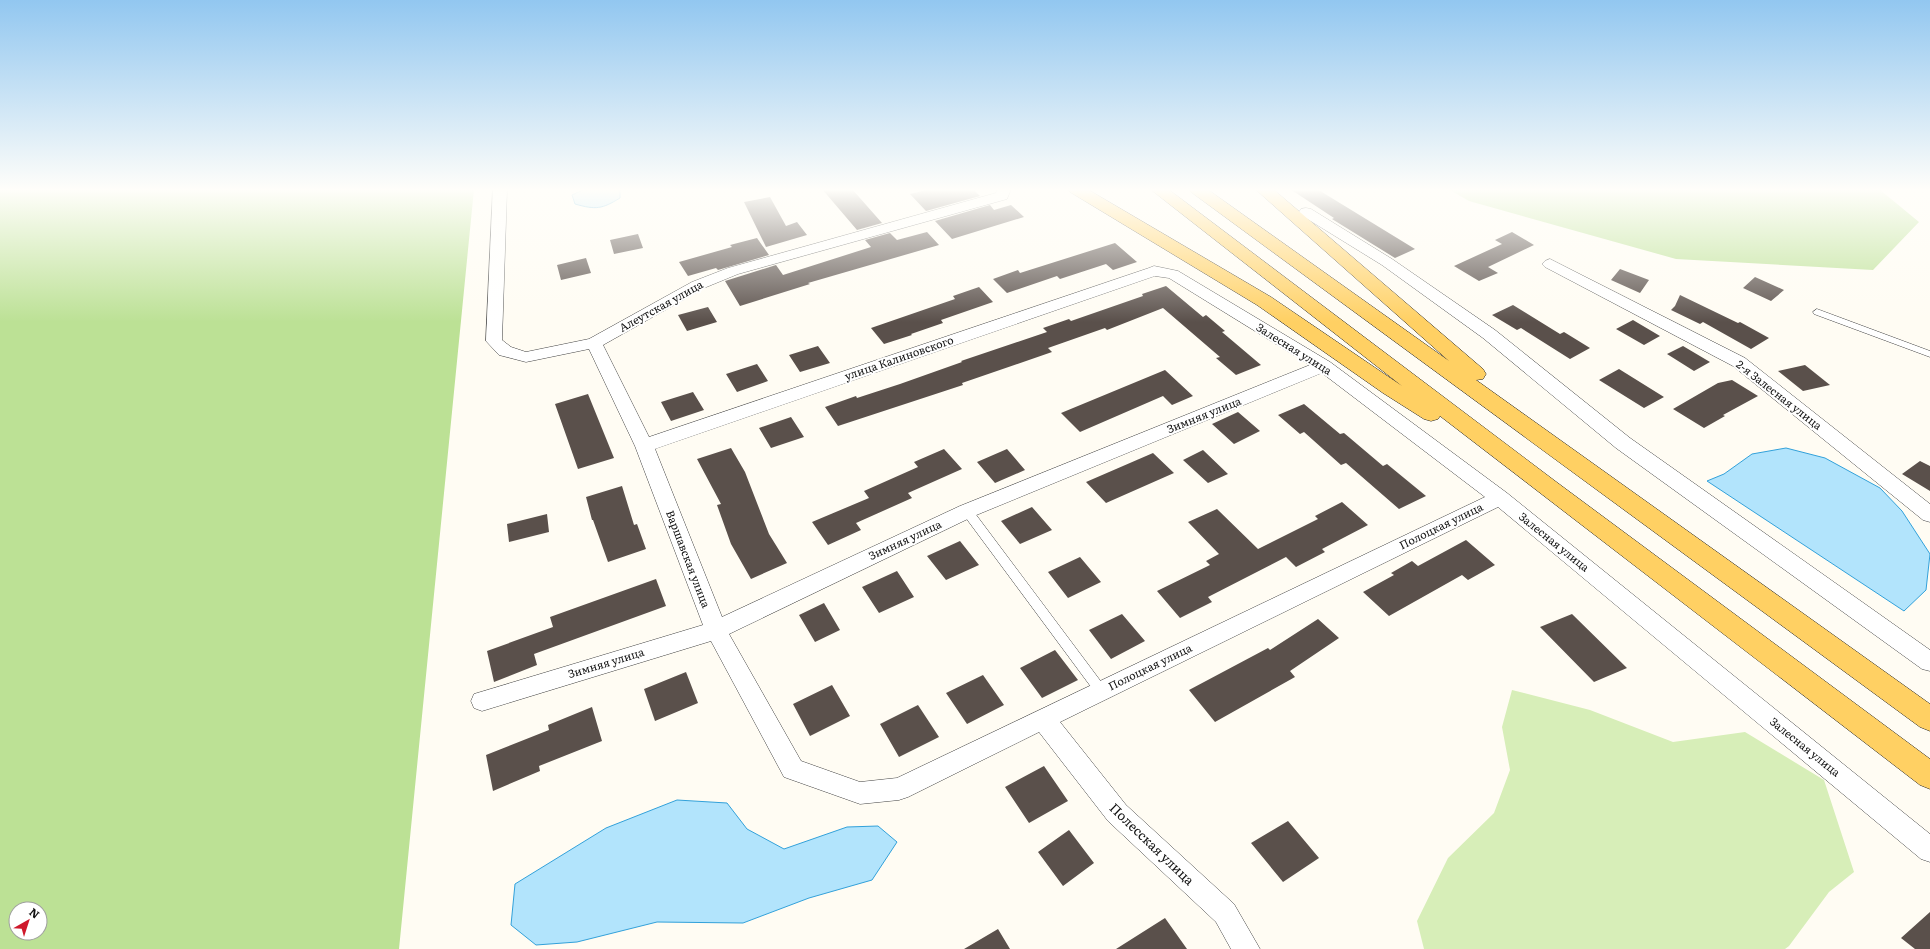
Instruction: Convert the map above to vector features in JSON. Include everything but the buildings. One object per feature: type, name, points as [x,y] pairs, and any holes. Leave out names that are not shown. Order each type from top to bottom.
[{"type":"main road","points":[[1150,233],[1264,301],[1390,388],[1547,487]]},
{"type":"main road","points":[[1216,233],[1547,487],[1930,776]]},
{"type":"main road","points":[[1258,233],[1930,719]]},
{"type":"main road","points":[[1314,233],[1579,465]]},
{"type":"street","name":"Алеутская улица","points":[[498,233],[494,341],[505,351],[526,357],[594,343],[698,284],[733,271],[862,233]]},
{"type":"street","points":[[1340,233],[1387,262],[1489,334],[1623,443],[1930,662]]},
{"type":"street","name":"2-я Залесная улица","points":[[1550,264],[1739,362],[1930,515]]},
{"type":"street","name":"Залесная улица","points":[[1154,271],[1173,274],[1324,366],[1500,498],[1930,850]]},
{"type":"street","name":"улица Калиновского","points":[[644,446],[1154,271]]},
{"type":"street","name":"Варшавская улица","points":[[594,343],[644,446],[716,630],[794,769]]},
{"type":"street","name":"Зимняя улица","points":[[482,701],[716,630],[967,512],[1324,366]]},
{"type":"street","name":"Полоцкая улица","points":[[794,769],[860,793],[899,789],[1500,498]]},
{"type":"street","name":"Полесская улица","points":[[1043,719],[1117,814],[1225,913],[1246,949]]},
{"type":"lane","points":[[1817,312],[1930,354]]},
{"type":"lane","points":[[967,512],[1101,691]]},
{"type":"green space","points":[[0,233],[470,233],[399,949],[0,949]]},
{"type":"green space","points":[[1584,233],[1908,233],[1873,270],[1676,259]]},
{"type":"green space","points":[[1512,690],[1590,710],[1673,742],[1745,732],[1824,780],[1854,872],[1829,892],[1789,946],[1785,949],[1424,949],[1417,921],[1448,858],[1494,813],[1510,770],[1502,727]]},
{"type":"water","points":[[1786,448],[1825,458],[1880,488],[1902,511],[1930,554],[1926,590],[1904,611],[1707,481],[1724,474],[1752,454]]},
{"type":"water","points":[[677,800],[727,803],[747,829],[784,849],[847,827],[878,826],[897,842],[872,880],[809,898],[743,923],[657,922],[577,942],[536,945],[511,925],[515,884],[606,828]]}]
